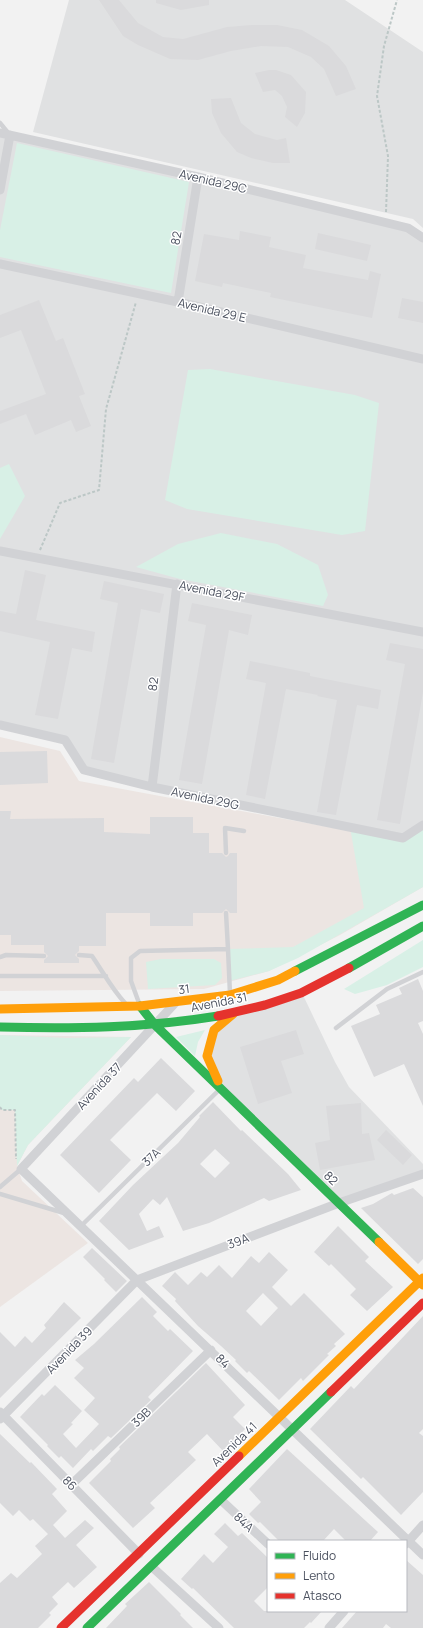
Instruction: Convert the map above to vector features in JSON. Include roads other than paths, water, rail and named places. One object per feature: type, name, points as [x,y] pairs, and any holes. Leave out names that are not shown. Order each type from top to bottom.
[{"type":"main road","name":"Avenida 31","points":[[230,995],[278,980],[423,905]]},
{"type":"main road","name":"Avenida 31","points":[[0,1027],[42,1028],[155,1025],[233,1014],[302,993],[379,953],[423,926]]},
{"type":"main road","name":"31","points":[[140,1006],[230,995]]},
{"type":"main road","name":"82","points":[[140,1006],[155,1025],[422,1281]]},
{"type":"main road","points":[[0,1009],[140,1006]]},
{"type":"main road","name":"82","points":[[221,1088],[207,1056],[214,1030],[233,1014]]},
{"type":"main road","name":"Avenida 41","points":[[61,1628],[422,1281]]},
{"type":"main road","points":[[87,1628],[423,1303]]},
{"type":"street","name":"Avenida 29C","points":[[0,133],[408,228],[423,238]]},
{"type":"street","points":[[0,190],[10,135]]},
{"type":"street","name":"82","points":[[178,302],[198,178]]},
{"type":"street","name":"Avenida 29 E","points":[[0,264],[139,293],[423,359]]},
{"type":"street","name":"Avenida 29F","points":[[0,551],[423,632]]},
{"type":"street","name":"82","points":[[152,787],[177,584]]},
{"type":"street","name":"Avenida 29G","points":[[0,725],[65,740],[84,770],[152,787],[403,838],[423,825]]},
{"type":"street","name":"Avenida 37","points":[[21,1169],[176,1002]]},
{"type":"street","name":"84","points":[[21,1169],[294,1429],[405,1540]]},
{"type":"street","name":"39A","points":[[137,1280],[339,1203],[423,1174]]},
{"type":"street","name":"Avenida 39","points":[[1,1416],[137,1280]]},
{"type":"street","name":"39B","points":[[72,1484],[211,1350]]},
{"type":"street","name":"86","points":[[1,1416],[72,1484],[139,1554]]},
{"type":"street","name":"84A","points":[[221,1500],[267,1543]]},
{"type":"street","points":[[407,1542],[423,1526]]},
{"type":"street","name":"84","points":[[407,1542],[423,1555]]},
{"type":"street","points":[[151,1566],[219,1628]]},
{"type":"street","points":[[329,1628],[341,1612]]},
{"type":"lane","points":[[0,123],[10,135]]},
{"type":"lane","points":[[226,853],[225,828],[244,831]]},
{"type":"lane","points":[[226,913],[230,995]]},
{"type":"lane","points":[[140,1006],[130,981],[131,958],[140,951],[228,949]]},
{"type":"lane","points":[[0,957],[6,955],[44,956]]},
{"type":"lane","points":[[79,955],[92,956],[106,976],[115,993],[130,1007]]},
{"type":"lane","points":[[336,1028],[387,989],[423,972]]},
{"type":"lane","points":[[0,976],[106,976]]},
{"type":"lane","name":"37A","points":[[81,1226],[221,1088]]},
{"type":"lane","points":[[0,1187],[21,1169]]},
{"type":"lane","points":[[0,1194],[69,1215]]}]
